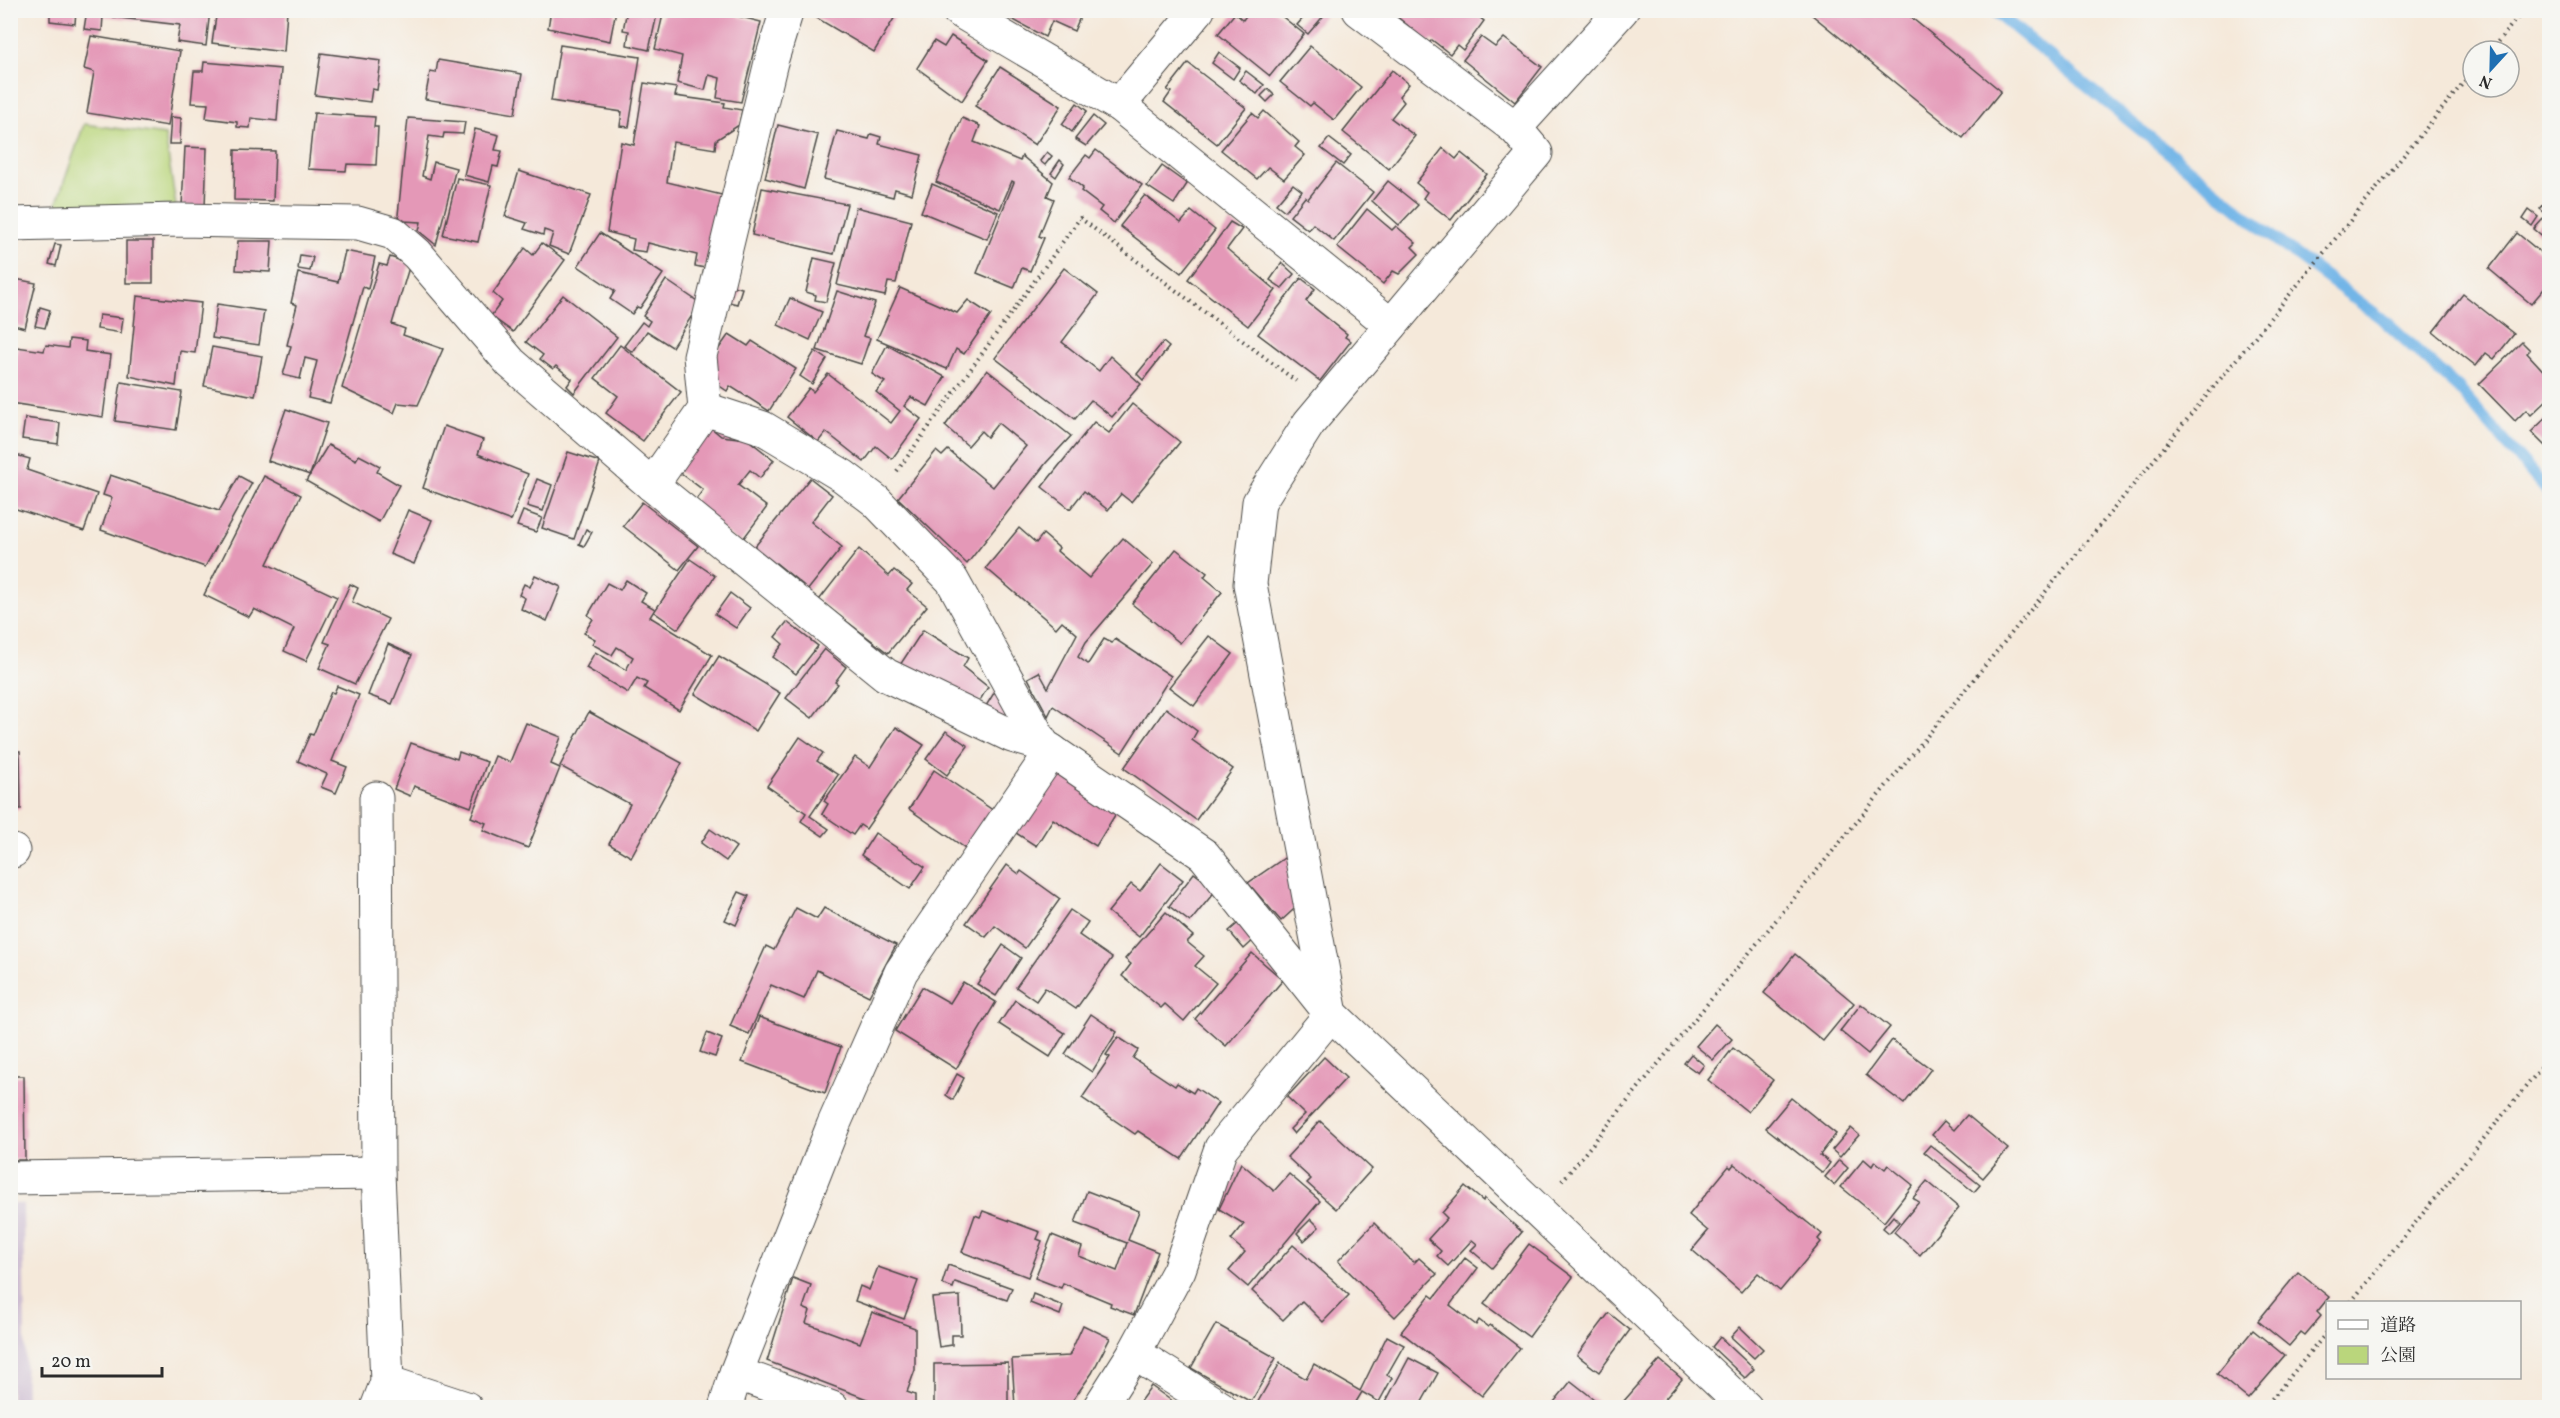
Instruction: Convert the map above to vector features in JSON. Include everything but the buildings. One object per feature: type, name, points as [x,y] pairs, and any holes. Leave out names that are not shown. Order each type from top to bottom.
[{"type":"street","points":[[652,485],[705,409],[700,356],[771,62],[788,10]]},
{"type":"street","points":[[958,10],[1119,105],[1391,325]]},
{"type":"street","points":[[1119,105],[1198,10]]},
{"type":"street","points":[[1331,1014],[1250,584],[1259,502],[1309,423],[1536,153],[1515,128],[1359,10]]},
{"type":"street","points":[[1515,128],[1622,10]]},
{"type":"street","points":[[10,224],[179,220],[358,224],[393,233],[417,254],[511,363],[652,485],[886,675],[1011,736],[1048,748],[1204,855],[1331,1014],[1746,1407]]},
{"type":"street","points":[[705,409],[763,428],[843,476],[876,501],[952,580],[1048,748]]},
{"type":"street","points":[[725,1407],[736,1373],[833,1126],[901,972],[1048,748]]},
{"type":"street","points":[[376,798],[382,1395],[466,1407]]},
{"type":"street","points":[[1099,1407],[1134,1353],[1179,1270],[1221,1148],[1331,1014]]},
{"type":"street","points":[[10,1178],[378,1173]]},
{"type":"street","points":[[1134,1353],[1221,1407]]},
{"type":"street","points":[[736,1373],[832,1407]]},
{"type":"path","points":[[2500,39],[2524,10]]},
{"type":"path","points":[[1538,1210],[2320,254],[2461,85]]},
{"type":"path","points":[[876,501],[1080,218],[1326,404]]},
{"type":"path","points":[[2352,1301],[2550,1057]]},
{"type":"path","points":[[2264,1407],[2326,1333]]},
{"type":"shaded area","points":[[11,1204],[23,1204],[26,1407],[11,1407]]},
{"type":"green space","points":[[84,124],[165,135],[176,206],[55,208]]},
{"type":"waterway","points":[[1993,10],[2280,243],[2381,318],[2459,389],[2550,494]]}]
